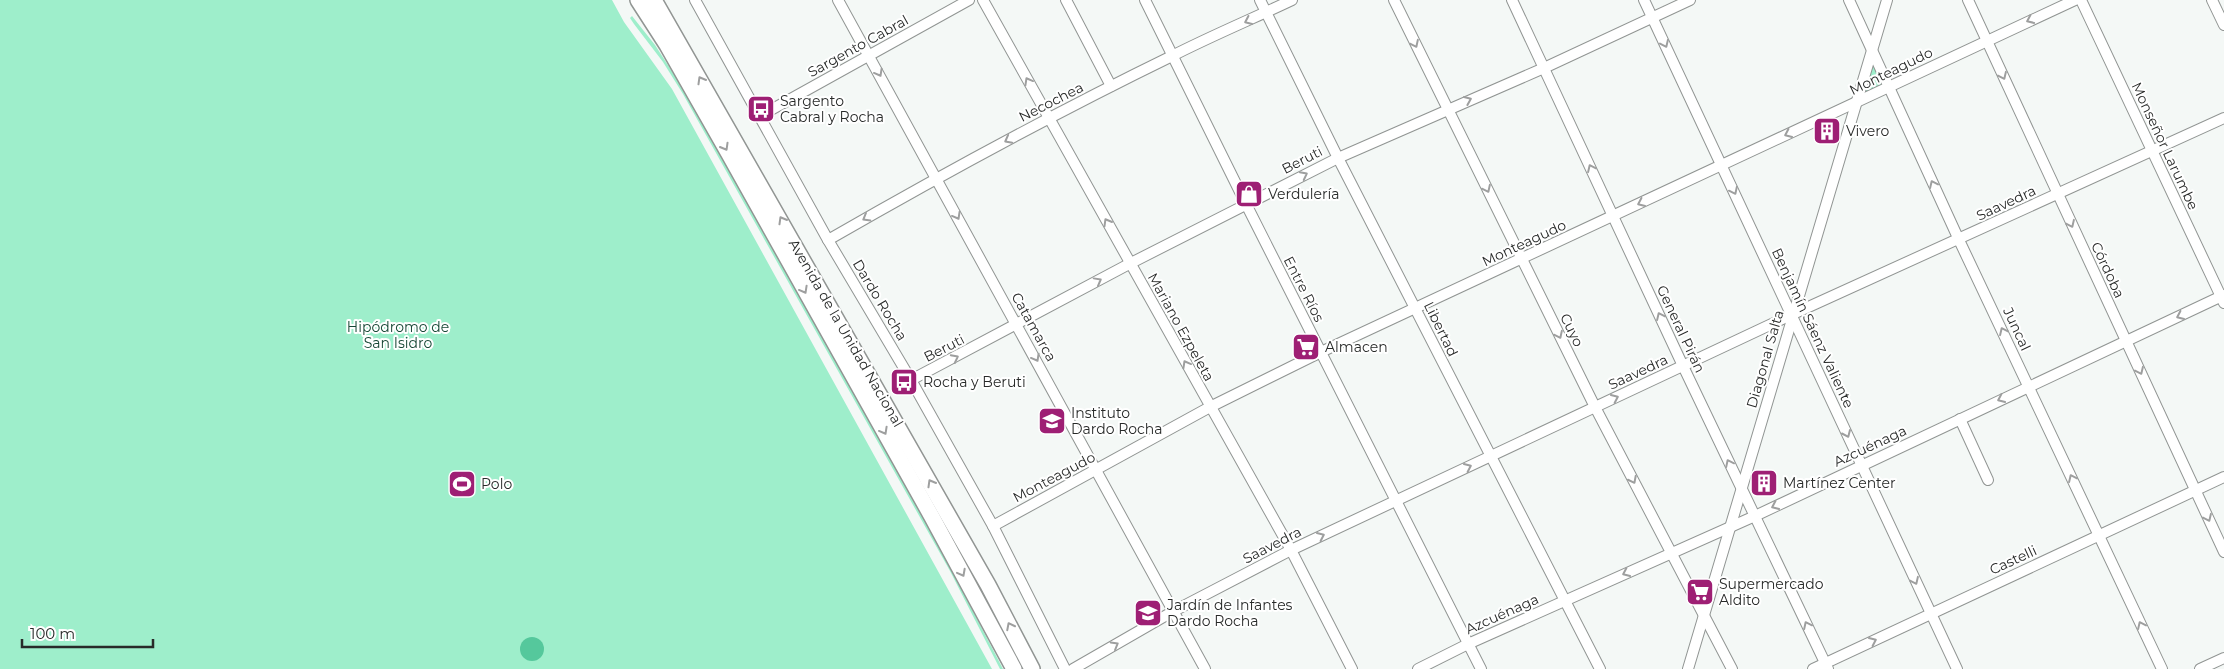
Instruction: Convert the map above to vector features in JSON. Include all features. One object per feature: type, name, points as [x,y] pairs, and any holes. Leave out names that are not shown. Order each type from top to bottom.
[{"type":"main road","name":"Avenida de la Unidad Nacional","points":[[647,1],[729,154],[932,517],[1014,669]]},
{"type":"main road","name":"Avenida de la Unidad Nacional","points":[[647,1],[969,550],[1032,669]]},
{"type":"street","name":"Dardo Rocha","points":[[695,0],[828,240],[911,380],[993,526],[1065,669]]},
{"type":"street","name":"Catamarca","points":[[838,0],[1097,470],[1172,612],[1205,669]]},
{"type":"street","name":"Sargento Cabral","points":[[760,116],[968,0]]},
{"type":"street","name":"Mariano Ezpeleta","points":[[983,0],[1291,550],[1352,669]]},
{"type":"street","points":[[1066,0],[1111,86]]},
{"type":"street","name":"Entre Ríos","points":[[1145,0],[1481,669]]},
{"type":"street","name":"Libertad","points":[[1260,0],[1489,457],[1600,669]]},
{"type":"street","name":"Necochea","points":[[828,240],[936,178],[1048,118],[1173,55],[1292,0]]},
{"type":"street","name":"Cuyo","points":[[1394,0],[1595,407],[1732,669]]},
{"type":"street","name":"General Pirán","points":[[1512,0],[1826,666]]},
{"type":"street","name":"Benjamín Sáenz Valiente","points":[[1644,0],[1957,669]]},
{"type":"street","name":"Beruti","points":[[911,380],[1018,326],[1131,263],[1338,158],[1544,68],[1690,0]]},
{"type":"street","name":"Juncal","points":[[1849,0],[1959,240],[2162,669]]},
{"type":"street","name":"Diagonal Salta","points":[[1688,669],[1792,314],[1887,0]]},
{"type":"street","name":"Córdoba","points":[[1968,0],[2224,552]]},
{"type":"street","name":"Monteagudo","points":[[993,526],[1210,407],[1321,352],[2075,0]]},
{"type":"street","name":"Monseñor Larumbe","points":[[2082,0],[2223,298]]},
{"type":"street","points":[[2212,0],[2224,25]]},
{"type":"street","name":"Saavedra","points":[[1073,669],[1172,612],[1291,550],[1792,314],[1959,240],[2224,118]]},
{"type":"street","name":"Azcuénaga","points":[[1418,669],[1468,644],[1754,516],[2126,340],[2223,298]]},
{"type":"street","points":[[1960,419],[1988,480]]},
{"type":"street","name":"Castelli","points":[[1813,669],[1826,666],[1931,614],[2224,477]]},
{"type":"street","points":[[2200,669],[2224,658]]},
{"type":"green space","name":"Hipódromo de San Isidro","points":[[0,0],[612,0],[624,22],[672,89],[992,669],[0,669]]},
{"type":"green space","points":[[632,16],[655,45],[686,93],[924,517],[1003,669],[1000,669],[950,571],[683,94],[663,62],[630,18]]},
{"type":"green space","points":[[1872,53],[1889,88],[1857,103]]},
{"type":"shaded area","points":[[532,637],[541,640],[544,649],[541,658],[532,661],[523,658],[520,649],[523,640]]},
{"type":"place","name":"Sargento Cabral y Rocha","points":[[761,109]]},
{"type":"place","name":"Vivero","points":[[1827,131]]},
{"type":"place","name":"Verdulería","points":[[1249,194]]},
{"type":"place","name":"Almacen","points":[[1306,347]]},
{"type":"place","name":"Rocha y Beruti","points":[[904,382]]},
{"type":"place","name":"Instituto Dardo Rocha","points":[[1052,421]]},
{"type":"place","name":"Martínez Center","points":[[1764,483]]},
{"type":"place","name":"Polo","points":[[462,484]]},
{"type":"place","name":"Supermercado Aldito","points":[[1700,592]]},
{"type":"place","name":"Jardín de Infantes Dardo Rocha","points":[[1148,613]]}]
